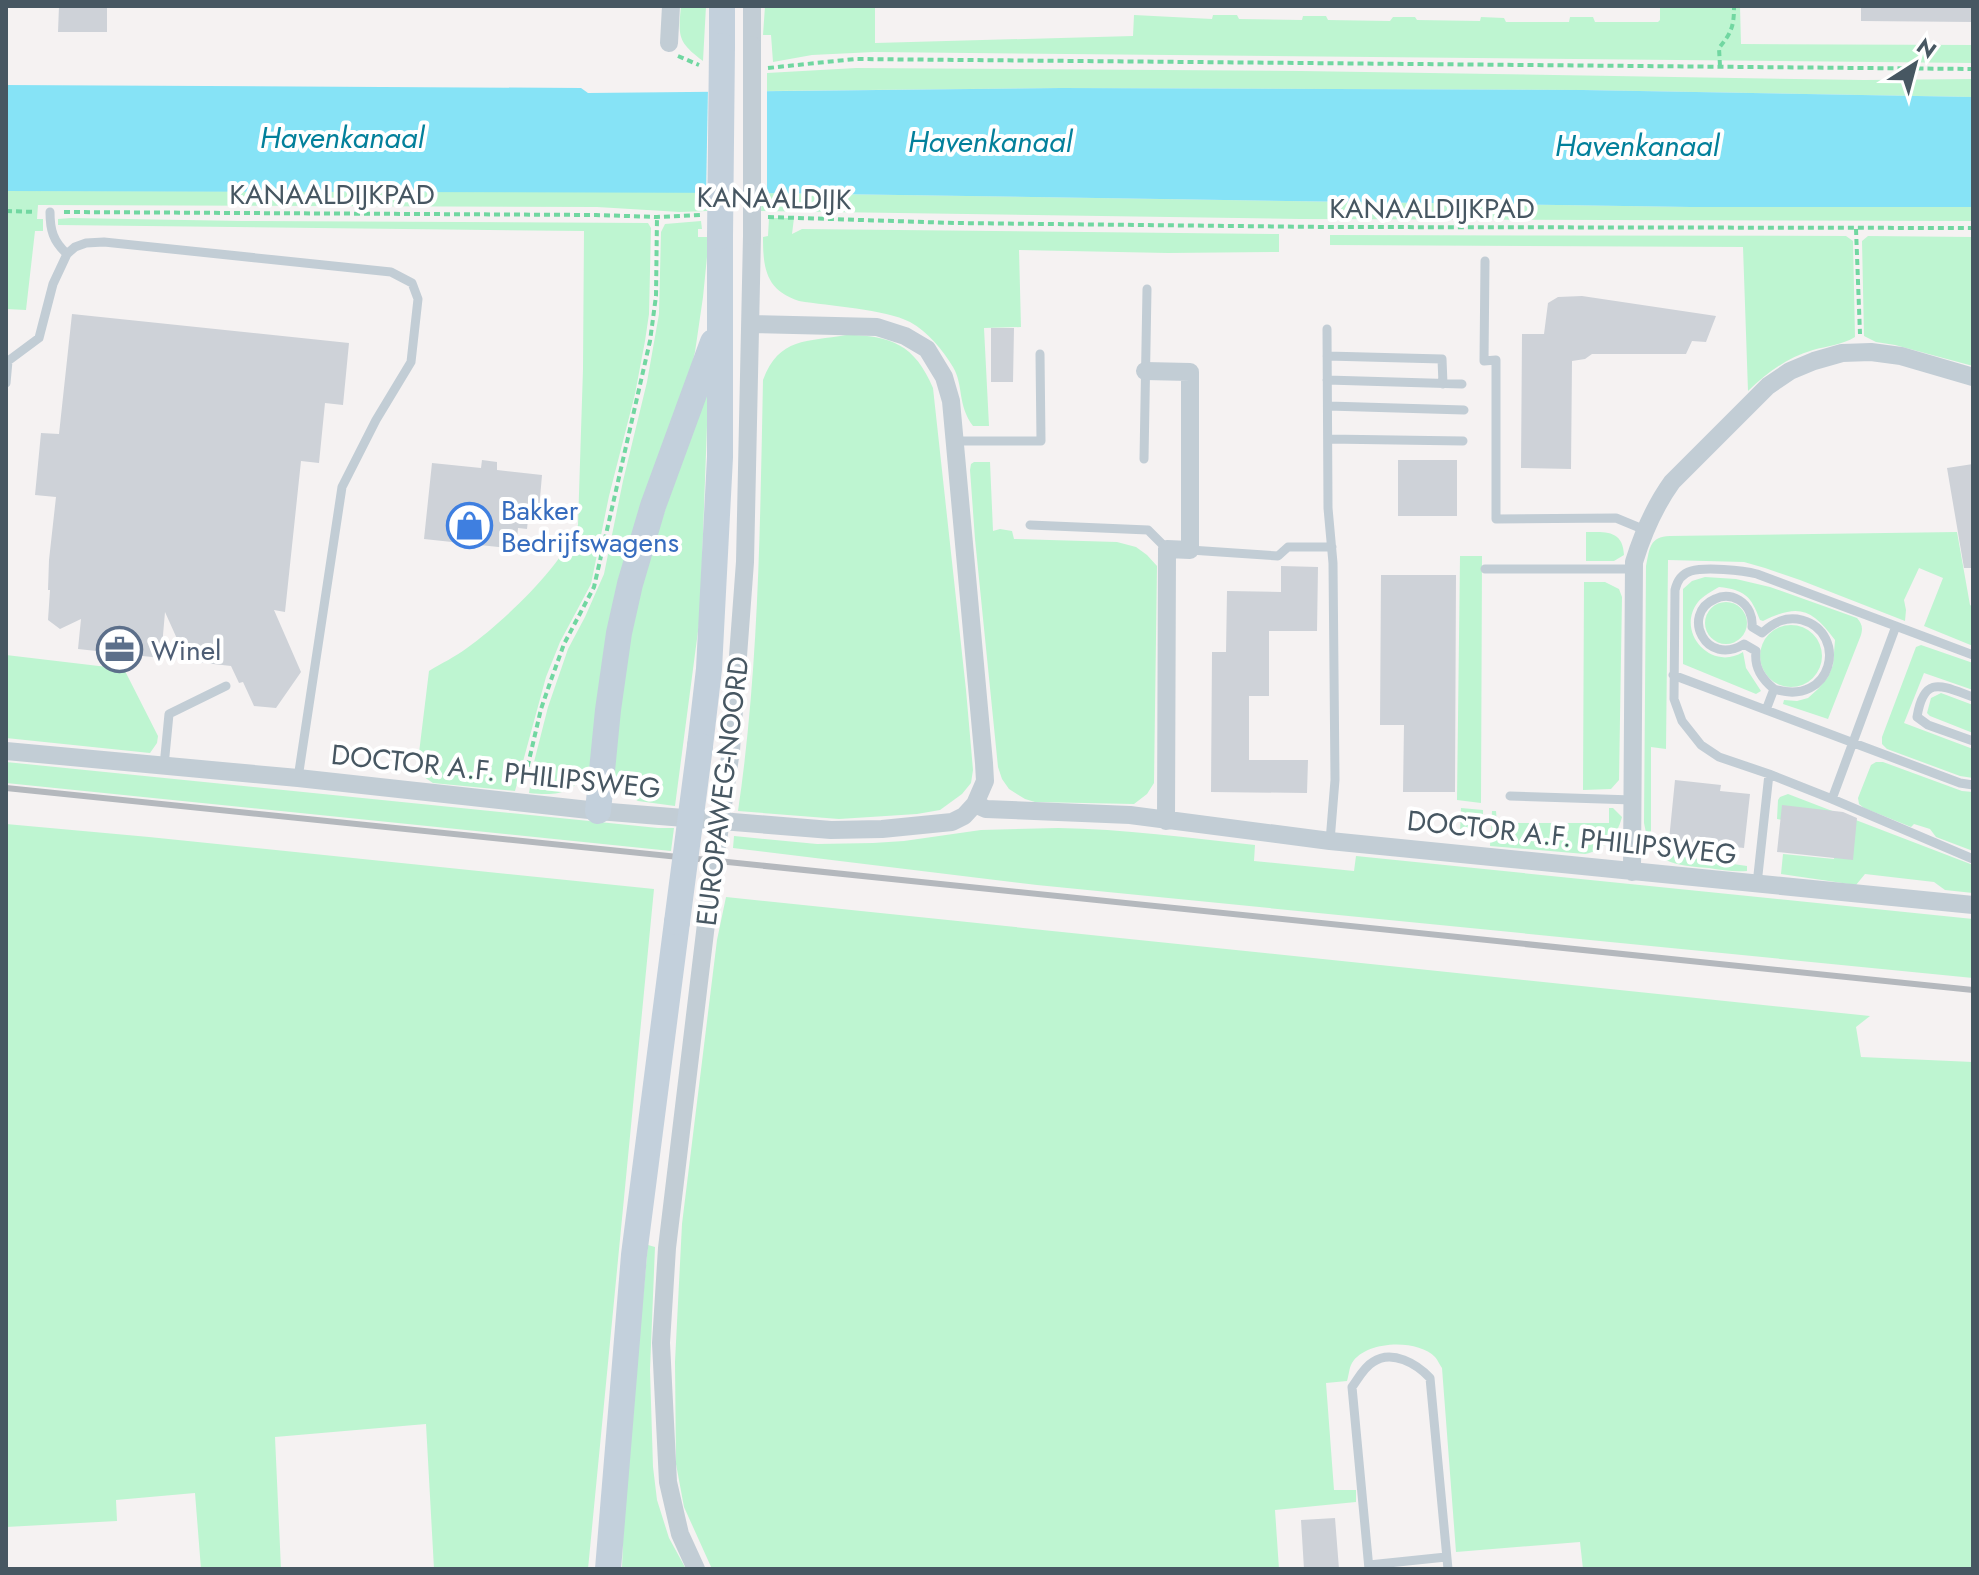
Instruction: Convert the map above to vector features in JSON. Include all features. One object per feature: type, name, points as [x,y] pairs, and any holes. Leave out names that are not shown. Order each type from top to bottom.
[{"type":"main road","name":"EUROPAWEG-NOORD","points":[[608,1569],[634,1255],[709,669],[720,457],[722,6]]},
{"type":"main road","points":[[598,811],[608,710],[619,633],[630,584],[653,506],[720,324]]},
{"type":"street","points":[[669,43],[671,6]]},
{"type":"street","name":"EUROPAWEG-NOORD","points":[[696,1569],[680,1534],[668,1482],[661,1343],[667,1248],[706,924],[731,750],[745,562],[751,324],[752,6]]},
{"type":"street","points":[[751,324],[877,327],[905,336],[927,349],[944,377],[951,401],[984,763],[985,781],[975,804]]},
{"type":"street","points":[[1632,872],[1634,562],[1659,500],[1672,482],[1768,386],[1790,371],[1814,361],[1842,353],[1901,356],[1973,377]]},
{"type":"street","points":[[1145,371],[1190,372],[1190,550],[1167,549],[1166,821]]},
{"type":"street","name":"DOCTOR A.F. PHILIPSWEG","points":[[6,751],[298,778],[598,811],[831,830],[952,822],[964,816],[975,804],[986,809],[1130,815],[1330,841],[1973,905]]},
{"type":"lane","points":[[50,212],[52,235],[67,254]]},
{"type":"lane","points":[[6,383],[8,361],[39,338],[53,284],[67,254],[86,243],[104,242],[391,272],[412,283],[418,299],[411,362],[376,420],[342,487],[298,778]]},
{"type":"lane","points":[[1485,261],[1484,361],[1496,360],[1496,519],[1616,518],[1645,530]]},
{"type":"lane","points":[[1144,459],[1147,289]]},
{"type":"lane","points":[[1327,329],[1335,780],[1330,841]]},
{"type":"lane","points":[[955,441],[1041,441],[1040,354]]},
{"type":"lane","points":[[1327,356],[1442,359],[1443,384]]},
{"type":"lane","points":[[1327,380],[1462,384]]},
{"type":"lane","points":[[1328,406],[1464,410]]},
{"type":"lane","points":[[1328,439],[1463,441]]},
{"type":"lane","points":[[1030,525],[1148,530],[1167,549]]},
{"type":"lane","points":[[1190,550],[1278,556],[1288,547],[1332,547]]},
{"type":"lane","points":[[1485,569],[1634,569]]},
{"type":"lane","points":[[1973,655],[1757,574],[1691,571],[1678,580],[1675,590],[1674,699],[1682,721],[1694,738],[1719,757],[1832,799],[1973,859]]},
{"type":"lane","points":[[1730,597],[1745,605],[1750,612],[1752,627],[1744,644],[1728,651],[1719,650],[1703,640],[1698,622],[1705,605],[1713,599],[1730,597]]},
{"type":"lane","points":[[1784,619],[1807,621],[1817,628],[1825,637],[1830,660],[1820,681],[1800,693],[1787,693],[1774,689],[1764,681],[1757,670],[1756,651],[1762,633],[1784,619]]},
{"type":"lane","points":[[1832,799],[1896,626]]},
{"type":"lane","points":[[1752,627],[1762,633]]},
{"type":"lane","points":[[1744,644],[1756,651]]},
{"type":"lane","points":[[1673,675],[1960,783],[1973,785]]},
{"type":"lane","points":[[1973,697],[1934,685],[1924,693],[1917,717],[1928,725],[1973,741]]},
{"type":"lane","points":[[164,766],[169,714],[226,686]]},
{"type":"lane","points":[[1766,710],[1774,689]]},
{"type":"lane","points":[[1757,884],[1769,774]]},
{"type":"lane","points":[[1510,796],[1633,800]]},
{"type":"lane","points":[[1446,1557],[1369,1567],[1352,1387],[1373,1361],[1404,1359],[1419,1366],[1430,1378],[1448,1569]]},
{"type":"path","points":[[1720,66],[1719,48],[1734,25],[1734,6]]},
{"type":"path","points":[[771,68],[855,59],[1973,69]]},
{"type":"path","name":"KANAALDIJKPAD","points":[[6,211],[657,217]]},
{"type":"path","name":"KANAALDIJK","points":[[657,217],[701,215]]},
{"type":"path","points":[[519,802],[551,680],[564,644],[594,587],[654,318],[657,217]]},
{"type":"path","name":"KANAALDIJK","points":[[764,217],[890,220]]},
{"type":"path","name":"KANAALDIJKPAD","points":[[890,220],[1313,227],[1973,228]]},
{"type":"path","points":[[1856,229],[1860,352]]},
{"type":"green space","points":[[681,6],[706,6],[703,61],[682,38]]},
{"type":"green space","points":[[765,6],[875,6],[875,43],[1133,36],[1134,15],[1212,19],[1213,15],[1237,15],[1239,19],[1302,20],[1303,16],[1326,16],[1328,20],[1390,21],[1393,17],[1415,17],[1417,20],[1480,21],[1481,17],[1504,18],[1506,22],[1569,22],[1570,17],[1593,17],[1595,22],[1658,22],[1660,6],[1740,6],[1741,44],[1973,45],[1973,63],[874,52],[812,55],[773,62],[771,35],[763,35]]},
{"type":"green space","points":[[856,68],[1973,79],[1973,97],[1583,90],[1061,88],[767,91],[767,73]]},
{"type":"green space","points":[[6,191],[707,192],[707,211],[597,207],[38,205],[37,219],[43,219],[43,231],[35,231],[26,310],[6,309]]},
{"type":"green space","points":[[762,193],[1690,207],[1973,207],[1973,221],[1300,219],[761,211]]},
{"type":"green space","points":[[769,218],[794,218],[792,234],[802,229],[1279,234],[1279,252],[1019,250],[1021,327],[984,328],[989,426],[973,426],[965,410],[953,367],[917,326],[886,314],[799,301],[779,291],[769,277],[764,259],[763,237],[768,236]]},
{"type":"green space","points":[[58,219],[648,223],[651,228],[649,314],[645,341],[591,584],[560,642],[546,677],[515,791],[433,783],[424,777],[418,761],[429,671],[467,648],[514,608],[546,575],[578,525],[584,231],[58,225]]},
{"type":"green space","points":[[701,221],[702,229],[698,229],[698,237],[709,237],[695,352],[590,770],[577,784],[563,792],[529,793],[548,707],[568,649],[604,574],[659,314],[661,232],[665,224]]},
{"type":"green space","points":[[1330,235],[1846,236],[1853,241],[1855,337],[1794,357],[1748,391],[1743,247],[1330,245]]},
{"type":"green space","points":[[1868,236],[1973,237],[1973,366],[1876,342],[1864,336],[1862,241]]},
{"type":"green space","points":[[846,335],[876,337],[900,345],[918,362],[933,388],[966,690],[973,770],[971,783],[940,810],[917,814],[839,819],[738,811],[754,650],[763,380],[777,356],[786,349],[807,341]]},
{"type":"green space","points":[[705,385],[708,398],[700,616],[675,806],[638,801],[629,796],[621,790],[611,764],[633,610]]},
{"type":"green space","points":[[974,462],[990,462],[993,531],[1012,531],[1014,539],[1117,542],[1136,547],[1157,566],[1154,783],[1147,794],[1134,804],[1035,802],[1009,789],[1002,779],[998,767],[975,539],[970,470]]},
{"type":"green space","points":[[1586,532],[1617,537],[1624,555],[1614,561],[1586,561]]},
{"type":"green space","points":[[1957,532],[1970,605],[1973,607],[1973,646],[1924,626],[1943,578],[1919,568],[1904,600],[1905,621],[1744,562],[1668,560],[1666,749],[1651,747],[1651,836],[1660,848],[1671,855],[1747,866],[1747,871],[1674,863],[1658,854],[1647,837],[1644,823],[1646,566],[1654,541],[1670,536]]},
{"type":"green space","points":[[1460,556],[1482,556],[1481,803],[1457,800]]},
{"type":"green space","points":[[1705,577],[1736,579],[1770,587],[1857,618],[1862,626],[1861,635],[1828,719],[1783,704],[1784,700],[1808,698],[1828,677],[1833,665],[1835,640],[1819,621],[1804,612],[1786,612],[1763,621],[1741,592],[1719,587],[1698,602],[1692,614],[1694,636],[1700,646],[1719,657],[1731,657],[1743,652],[1746,668],[1761,691],[1756,694],[1683,664],[1683,589],[1692,581]]},
{"type":"green space","points":[[1584,582],[1605,582],[1619,589],[1622,597],[1619,780],[1611,789],[1583,790]]},
{"type":"green space","points":[[1726,602],[1741,608],[1747,623],[1741,638],[1726,644],[1711,638],[1705,623],[1711,608]]},
{"type":"green space","points":[[1791,625],[1813,634],[1822,656],[1813,678],[1791,687],[1769,678],[1760,656],[1769,634]]},
{"type":"green space","points":[[1921,645],[1973,663],[1973,690],[1924,673],[1904,723],[1973,749],[1973,778],[1887,749],[1882,744],[1916,647]]},
{"type":"green space","points":[[6,655],[124,669],[158,736],[157,743],[150,753],[6,738]]},
{"type":"green space","points":[[1941,693],[1973,705],[1973,733],[1927,713],[1931,698]]},
{"type":"green space","points":[[6,762],[674,828],[671,851],[6,783]]},
{"type":"green space","points":[[1876,762],[1973,792],[1973,851],[1936,837],[1930,829],[1914,824],[1911,827],[1859,804],[1858,798],[1871,765]]},
{"type":"green space","points":[[1788,794],[1973,865],[1973,893],[1945,890],[1934,882],[1865,874],[1856,885],[1781,874],[1783,854],[1834,859],[1837,827],[1777,819],[1778,800]]},
{"type":"green space","points":[[1461,808],[1483,810],[1483,836],[1460,833]]},
{"type":"green space","points":[[1609,808],[1622,817],[1620,824],[1609,841],[1592,852],[1585,854],[1490,846],[1492,811],[1496,811],[1497,823],[1609,823]]},
{"type":"green space","points":[[6,824],[654,889],[588,1569],[434,1569],[426,1424],[275,1437],[281,1569],[201,1569],[195,1493],[116,1500],[117,1521],[6,1527]]},
{"type":"green space","points":[[1058,828],[1255,845],[1254,861],[1354,871],[1356,856],[1973,919],[1973,978],[1037,885],[733,848],[734,836],[817,844],[873,843],[981,830]]},
{"type":"green space","points":[[726,897],[1870,1016],[1856,1027],[1861,1057],[1973,1062],[1973,1569],[1583,1569],[1580,1542],[1456,1552],[1442,1368],[1427,1351],[1392,1345],[1380,1346],[1359,1355],[1351,1365],[1347,1381],[1326,1383],[1334,1490],[1356,1490],[1356,1502],[1275,1510],[1279,1569],[712,1569],[684,1507],[676,1464],[675,1362],[682,1224],[717,940]]},
{"type":"green space","points":[[648,1245],[655,1247],[650,1370],[653,1467],[657,1500],[669,1538],[686,1569],[622,1569],[625,1483]]},
{"type":"water","name":"Havenkanaal","points":[[6,85],[581,88],[588,93],[1061,88],[1583,90],[1973,97],[1973,207],[1690,207],[762,193],[6,191]]},
{"type":"pier","points":[[767,87],[767,197],[706,196],[708,88]]},
{"type":"building","points":[[59,6],[107,7],[107,32],[58,32]]},
{"type":"building","points":[[1861,6],[1973,6],[1973,22],[1861,21]]},
{"type":"building","points":[[1582,296],[1716,316],[1706,342],[1692,341],[1686,354],[1592,354],[1585,359],[1572,361],[1571,469],[1521,468],[1522,334],[1544,334],[1548,303],[1558,297]]},
{"type":"building","points":[[72,314],[349,343],[343,405],[325,403],[319,463],[301,461],[285,612],[274,610],[301,672],[276,708],[254,706],[243,682],[239,683],[231,666],[187,661],[165,612],[161,658],[78,649],[81,619],[60,629],[48,620],[49,560],[56,497],[35,495],[41,433],[59,434]]},
{"type":"building","points":[[991,328],[1014,328],[1013,382],[991,382]]},
{"type":"building","points":[[482,460],[497,462],[497,470],[542,475],[538,521],[528,520],[527,529],[518,528],[516,549],[424,539],[432,463],[481,468]]},
{"type":"building","points":[[1398,460],[1457,460],[1457,516],[1398,516]]},
{"type":"building","points":[[1973,464],[1973,568],[1964,568],[1947,468]]},
{"type":"building","points":[[1281,566],[1318,567],[1317,631],[1269,631],[1269,696],[1249,696],[1249,760],[1308,760],[1307,793],[1211,792],[1212,652],[1226,652],[1227,591],[1281,592]]},
{"type":"building","points":[[1381,575],[1456,575],[1455,792],[1403,792],[1404,725],[1380,725]]},
{"type":"building","points":[[1675,780],[1721,785],[1720,791],[1750,794],[1744,848],[1669,840]]},
{"type":"building","points":[[1782,805],[1843,812],[1857,818],[1853,860],[1777,852]]},
{"type":"building","points":[[1335,1518],[1339,1569],[1304,1569],[1301,1520]]},
{"type":"railway","points":[[6,788],[1973,990]]},
{"type":"place","name":"Bakker Bedrijfswagens","points":[[470,526]]},
{"type":"place","name":"Winel","points":[[120,650]]}]
